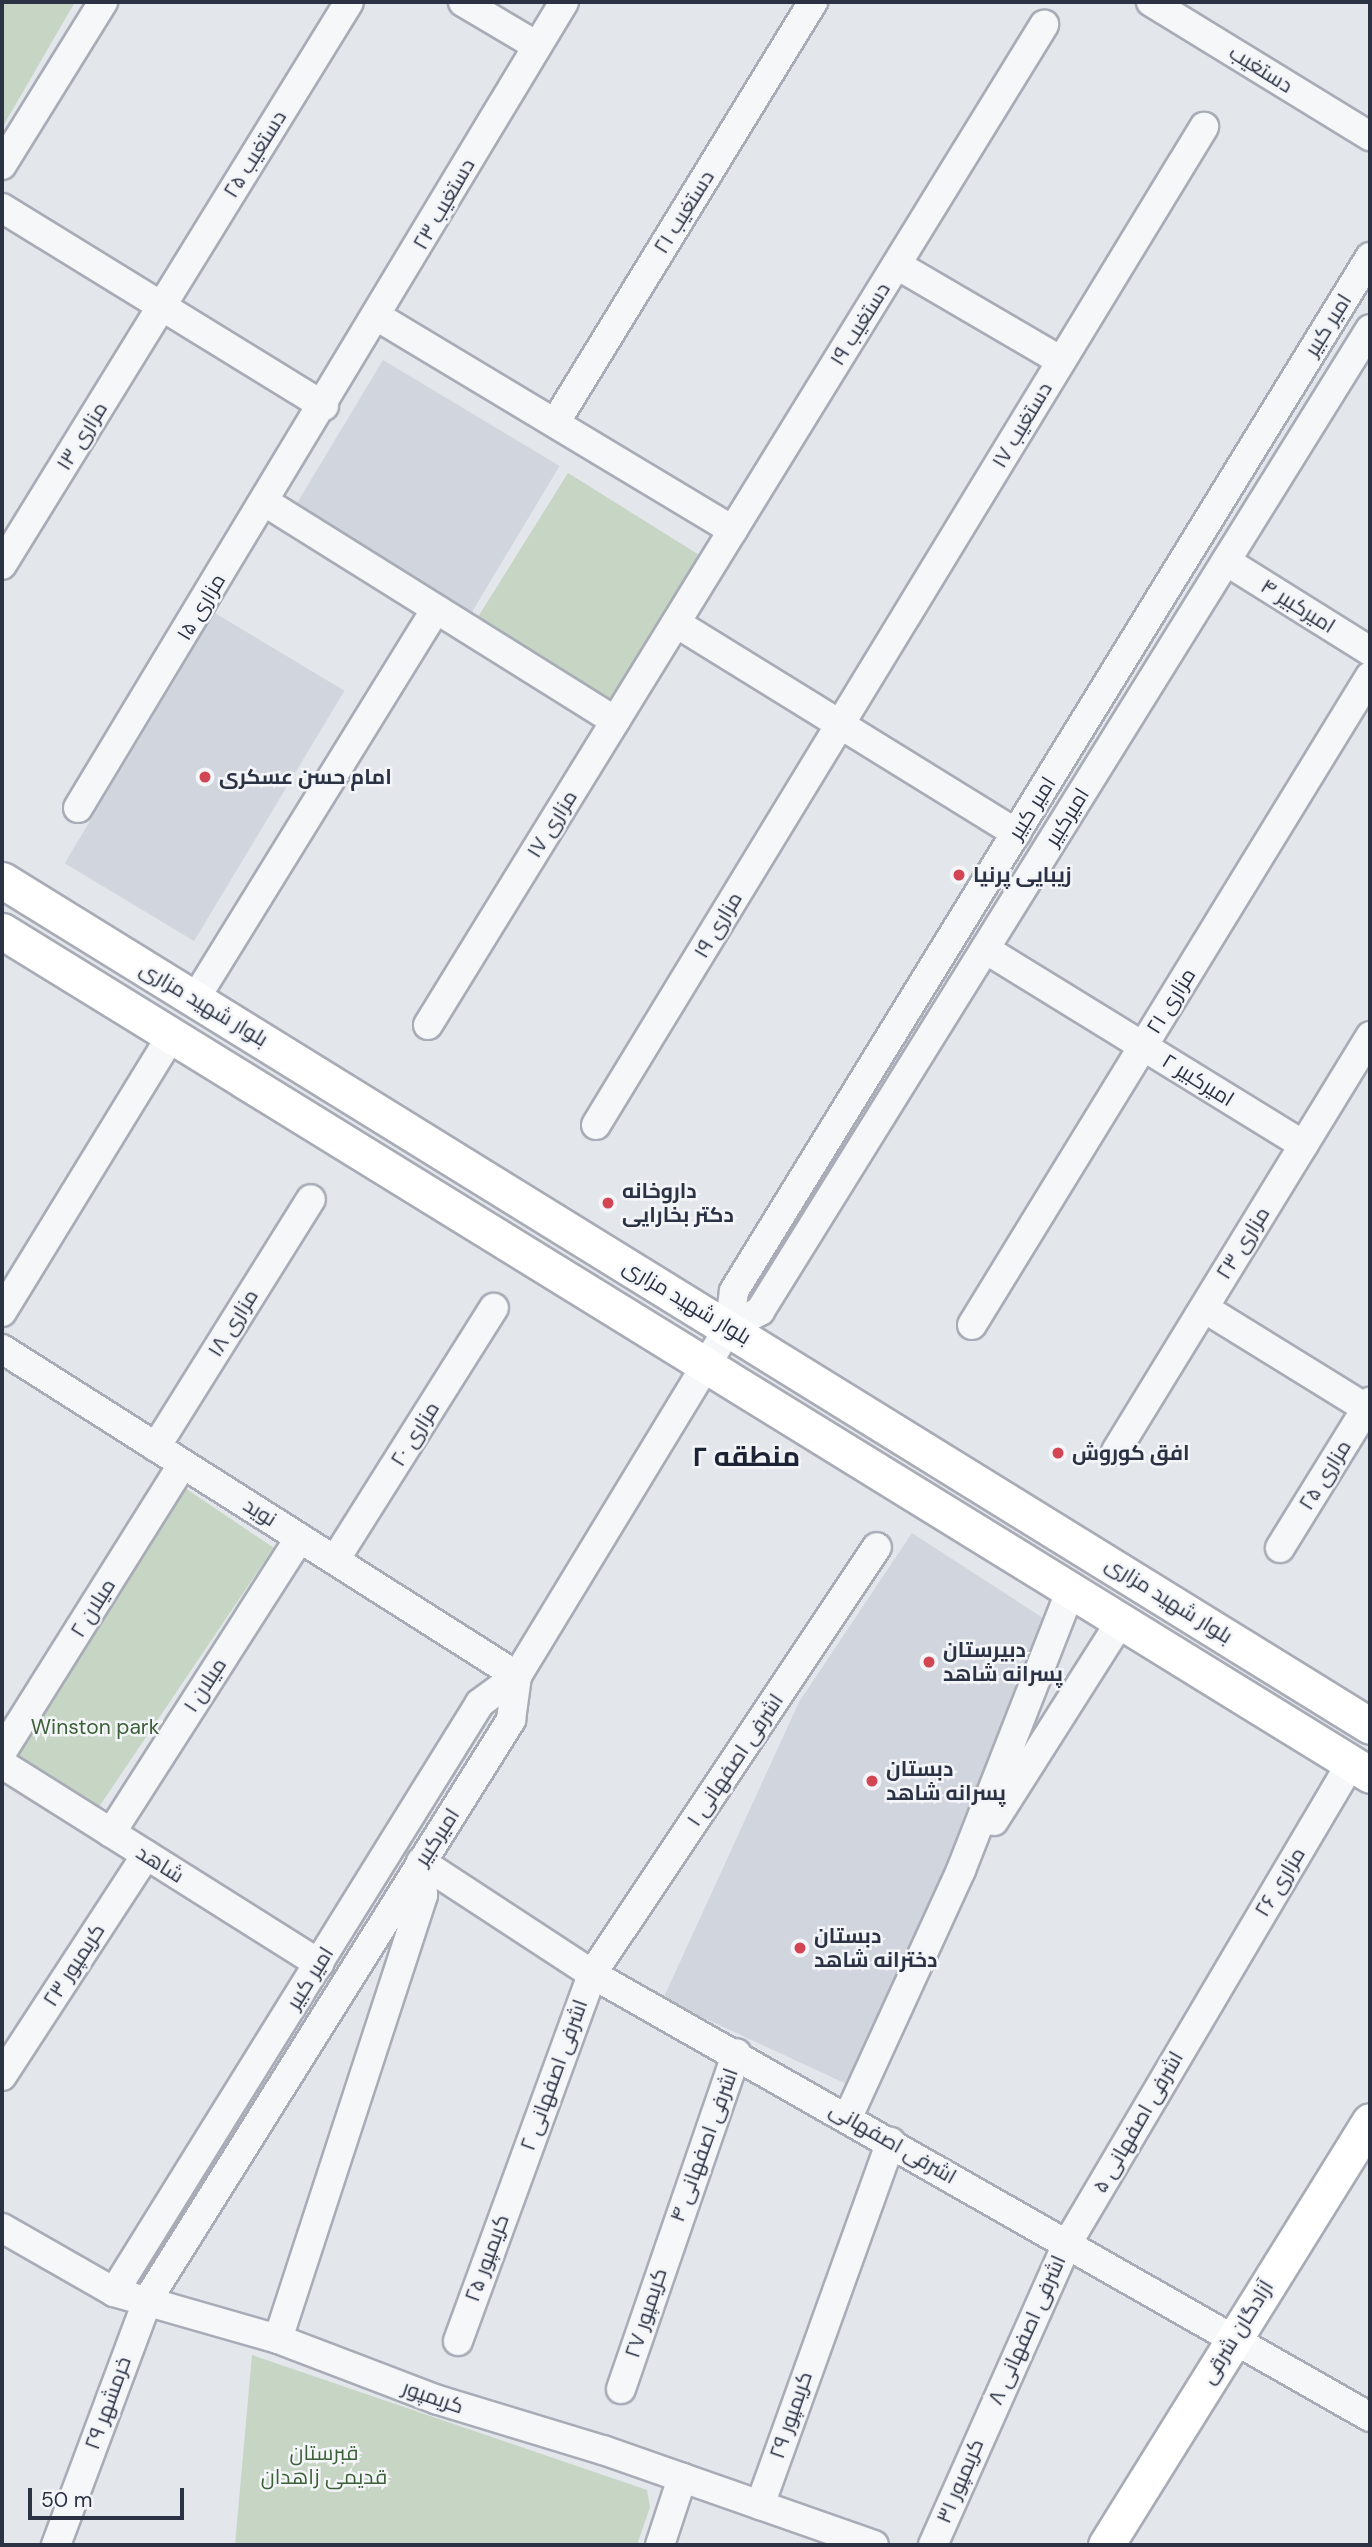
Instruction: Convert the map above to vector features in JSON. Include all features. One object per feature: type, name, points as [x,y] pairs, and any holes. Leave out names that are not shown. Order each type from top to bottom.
[{"type":"main road","name":"بلوار شهید مزاری","points":[[2,880],[729,1326],[1370,1726]]},
{"type":"main road","name":"بلوار شهید مزاری","points":[[2,930],[1361,1769]]},
{"type":"main road","name":"آزادگان شرقی","points":[[1106,2545],[1370,2121]]},
{"type":"street","points":[[2,165],[103,2]]},
{"type":"street","name":"دستغیب ۲۵","points":[[161,306],[349,2]]},
{"type":"street","points":[[463,2],[537,46]]},
{"type":"street","name":"دستغیب ۲۳","points":[[324,406],[565,2]]},
{"type":"street","name":"دستغیب ۲۱","points":[[555,423],[813,2]]},
{"type":"street","name":"دستغیب","points":[[1152,2],[1370,136]]},
{"type":"street","name":"دستغیب ۱۹","points":[[676,623],[1045,25]]},
{"type":"street","name":"دستغیب ۱۷","points":[[840,724],[1203,127]]},
{"type":"street","points":[[2,208],[324,406]]},
{"type":"street","name":"امیر کبیر","points":[[707,1364],[729,1326],[734,1291],[1370,257]]},
{"type":"street","points":[[897,265],[1061,361]]},
{"type":"street","name":"مزاری ۱۳","points":[[2,565],[161,306]]},
{"type":"street","points":[[378,317],[733,530]]},
{"type":"street","name":"امیرکبیر","points":[[729,1326],[760,1311],[1370,329]]},
{"type":"street","points":[[1289,386],[1321,408]]},
{"type":"street","name":"مزاری ۱۵","points":[[78,808],[324,406]]},
{"type":"street","points":[[265,502],[615,721]]},
{"type":"street","name":"امیرکبیر ۴","points":[[1226,561],[1370,650]]},
{"type":"street","points":[[195,999],[436,609]]},
{"type":"street","points":[[676,623],[1016,833]]},
{"type":"street","name":"مزاری ۱۷","points":[[428,1024],[676,623]]},
{"type":"street","name":"مزاری ۲۱","points":[[972,1325],[1370,676]]},
{"type":"street","points":[[1096,704],[1126,722]]},
{"type":"street","name":"مزاری ۱۹","points":[[596,1125],[840,724]]},
{"type":"street","name":"امیرکبیر ۲","points":[[985,949],[1303,1145]]},
{"type":"street","points":[[2,1312],[172,1035]]},
{"type":"street","name":"مزاری ۲۳","points":[[1116,1451],[1370,1036]]},
{"type":"street","name":"مزاری ۱۸","points":[[156,1447],[311,1199]]},
{"type":"street","name":"مزاری ۲۰","points":[[335,1560],[494,1308]]},
{"type":"street","points":[[1203,1308],[1368,1405]]},
{"type":"street","name":"نوید","points":[[2,1349],[517,1676]]},
{"type":"street","name":"امیرکبیر","points":[[146,2301],[511,1720],[517,1676],[707,1364]]},
{"type":"street","name":"مزاری ۲۵","points":[[1280,1548],[1368,1405]]},
{"type":"street","name":"میلان ۲","points":[[2,1752],[183,1464]]},
{"type":"street","name":"میلان ۱","points":[[111,1833],[300,1538]]},
{"type":"street","name":"اشرفی اصفهانی ۱","points":[[592,1974],[877,1547]]},
{"type":"street","points":[[848,2117],[961,1870],[1071,1589]]},
{"type":"street","points":[[961,1870],[1121,1620]]},
{"type":"street","name":"امیر کبیر","points":[[114,2292],[480,1703],[517,1676]]},
{"type":"street","name":"شاهد","points":[[2,1764],[319,1964]]},
{"type":"street","name":"مزاری ۲۶","points":[[1210,2000],[1361,1769]]},
{"type":"street","name":"کریمپور ۲۳","points":[[2,2076],[146,1855]]},
{"type":"street","points":[[278,2339],[423,1895],[421,1862]]},
{"type":"street","name":"اشرفی اصفهانی","points":[[421,1862],[592,1974],[737,2053],[1370,2417]]},
{"type":"street","name":"اشرفی اصفهانی ۲","points":[[517,2176],[592,1974]]},
{"type":"street","name":"اشرفی اصفهانی ۵","points":[[1067,2244],[1210,2000]]},
{"type":"street","name":"اشرفی اصفهانی ۴","points":[[671,2237],[737,2053]]},
{"type":"street","name":"کریمپور ۲۹","points":[[760,2505],[891,2142]]},
{"type":"street","name":"کریمپور ۲۵","points":[[458,2341],[517,2176]]},
{"type":"street","name":"کریمپور","points":[[2,2228],[114,2292],[278,2339],[438,2400],[682,2478],[874,2545]]},
{"type":"street","name":"کریمپور ۲۷","points":[[621,2389],[671,2237]]},
{"type":"street","name":"اشرفی اصفهانی ۸","points":[[988,2417],[1067,2244]]},
{"type":"street","name":"خرمشهر ۲۹","points":[[56,2545],[146,2301]]},
{"type":"street","name":"کریمپور ۳۱","points":[[933,2545],[988,2417]]},
{"type":"street","points":[[660,2545],[682,2478]]},
{"type":"shaded area","points":[[383,360],[560,466],[468,619],[291,513]]},
{"type":"shaded area","name":"امام حسن عسکری","points":[[215,613],[344,691],[194,941],[65,863]]},
{"type":"shaded area","points":[[912,1533],[1049,1622],[853,2087],[663,1999],[799,1702]]},
{"type":"green space","points":[[2,2],[75,2],[2,128]]},
{"type":"green space","points":[[568,473],[702,557],[609,706],[475,622]]},
{"type":"green space","name":"Winston park","points":[[185,1488],[274,1548],[94,1814],[5,1754]]},
{"type":"green space","name":"قبرستان قدیمی زاهدان","points":[[252,2355],[647,2490],[650,2507],[637,2545],[235,2545]]},
{"type":"place","name":"امام حسن عسکری","points":[[205,777]]},
{"type":"place","name":"زیبایی پرنیا","points":[[959,875]]},
{"type":"place","name":"داروخانه دکتر بخارایی","points":[[608,1203]]},
{"type":"place","name":"افق کوروش","points":[[1058,1453]]},
{"type":"place","name":"دبیرستان پسرانه شاهد","points":[[929,1662]]},
{"type":"place","name":"دبستان پسرانه شاهد","points":[[872,1781]]},
{"type":"place","name":"دبستان دخترانه شاهد","points":[[800,1948]]},
{"type":"district","name":"منطقه ۲","points":[[746,1457]]}]
